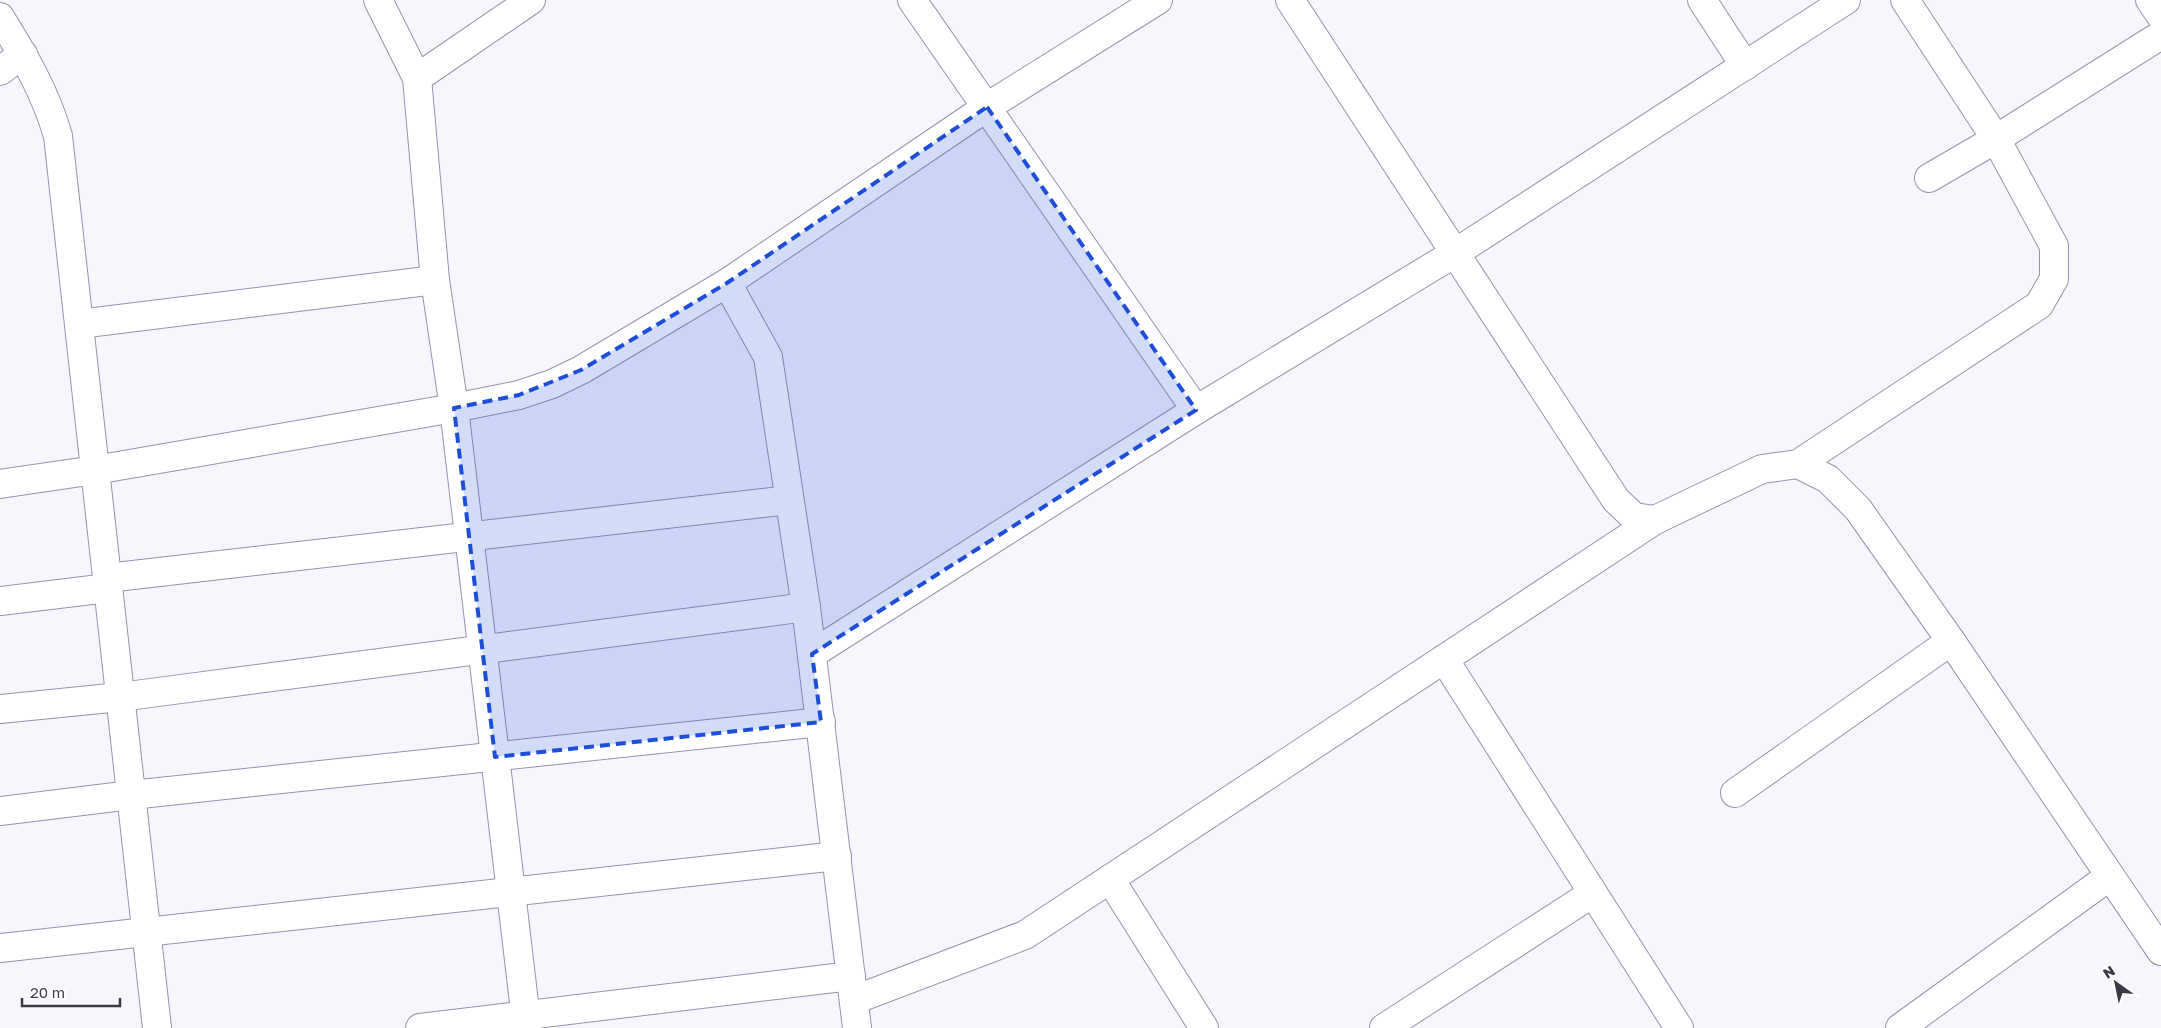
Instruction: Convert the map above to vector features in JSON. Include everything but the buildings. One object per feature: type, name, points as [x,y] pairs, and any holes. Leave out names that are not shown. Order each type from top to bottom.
[{"type":"street","points":[[378,0],[417,78],[435,280],[454,408],[526,1022]]},
{"type":"street","points":[[417,78],[531,0]]},
{"type":"street","points":[[912,0],[1196,410]]},
{"type":"street","points":[[0,484],[95,470],[454,408],[519,396],[552,384],[581,370],[727,283],[986,107],[1158,0]]},
{"type":"street","points":[[1290,0],[1616,500],[1634,517],[1655,520]]},
{"type":"street","points":[[1702,0],[1745,66]]},
{"type":"street","points":[[812,654],[1196,410],[1455,253],[1846,0]]},
{"type":"street","points":[[420,1028],[526,1022],[853,988],[1025,935],[1655,520],[1762,469],[1798,464],[2039,305],[2054,279],[2054,246],[1996,139],[1905,0]]},
{"type":"street","points":[[1929,178],[1996,139],[2159,36],[2150,0]]},
{"type":"street","points":[[0,16],[23,54],[49,106],[58,136],[156,1028]]},
{"type":"street","points":[[0,71],[23,54]]},
{"type":"street","points":[[79,324],[435,280]]},
{"type":"street","points":[[727,283],[768,358],[806,607],[857,1028]]},
{"type":"street","points":[[1798,464],[1828,478],[1858,509],[1951,641],[2161,951]]},
{"type":"street","points":[[0,601],[108,583],[469,537],[789,500]]},
{"type":"street","points":[[0,710],[120,697],[806,607]]},
{"type":"street","points":[[1735,792],[1951,641]]},
{"type":"street","points":[[1444,659],[1680,1028]]},
{"type":"street","points":[[0,811],[131,795],[821,722]]},
{"type":"street","points":[[0,948],[837,856]]},
{"type":"street","points":[[1900,1028],[2110,876]]},
{"type":"street","points":[[1110,879],[1204,1028]]},
{"type":"street","points":[[1384,1028],[1593,893]]},
{"type":"highlighted area","points":[[987,107],[1196,410],[812,654],[821,722],[495,757],[454,408],[519,395],[581,370],[727,283]]}]
